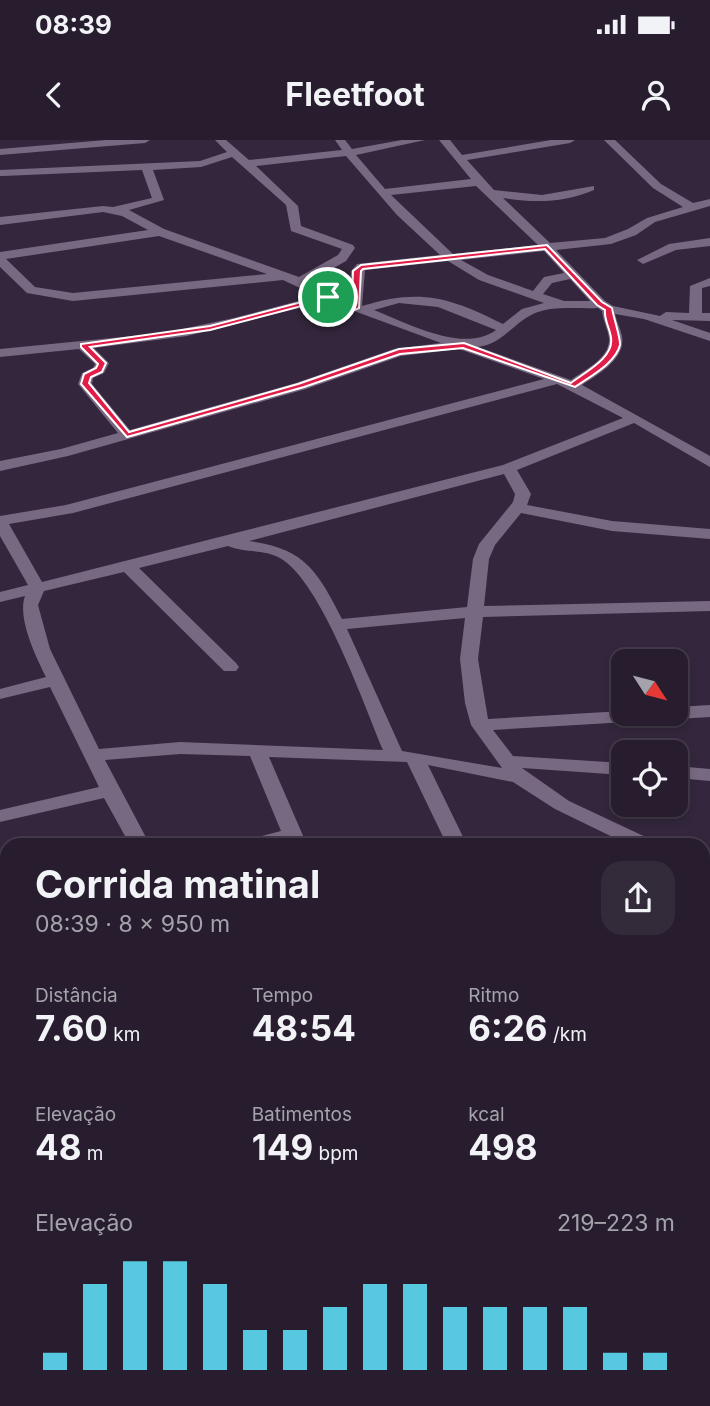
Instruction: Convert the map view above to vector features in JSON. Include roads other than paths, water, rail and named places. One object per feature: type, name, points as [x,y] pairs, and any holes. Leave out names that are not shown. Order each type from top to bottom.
[{"type":"street","points":[[0,152],[145,140]]},
{"type":"street","points":[[220,140],[290,203],[294,208],[295,228],[349,248],[342,258],[300,282]]},
{"type":"street","points":[[340,140],[348,153],[384,192],[450,257],[473,273],[567,306]]},
{"type":"street","points":[[246,164],[348,153],[420,140]]},
{"type":"street","points":[[135,838],[41,649],[30,606],[37,587],[0,521],[67,510],[566,382],[607,359],[616,346],[615,335],[604,307],[479,181],[444,140]]},
{"type":"street","points":[[522,140],[547,140]]},
{"type":"street","points":[[461,158],[570,140]]},
{"type":"street","points":[[609,140],[657,186],[702,205],[710,218]]},
{"type":"street","points":[[3,173],[208,163],[233,153]]},
{"type":"street","points":[[0,221],[89,208],[116,210],[159,200],[146,167]]},
{"type":"street","points":[[384,192],[479,181]]},
{"type":"street","points":[[492,193],[554,197],[570,196],[590,188]]},
{"type":"street","points":[[358,309],[357,271],[361,267],[618,238],[651,219],[702,205]]},
{"type":"street","points":[[116,210],[160,232],[300,282],[358,309],[566,382],[710,462]]},
{"type":"street","points":[[0,258],[160,232]]},
{"type":"street","points":[[643,260],[681,245],[710,242]]},
{"type":"street","points":[[0,258],[31,290],[73,297],[284,276]]},
{"type":"street","points":[[536,295],[548,280],[573,275]]},
{"type":"street","points":[[695,317],[696,286],[710,282]]},
{"type":"street","points":[[0,353],[47,345],[84,346],[210,328],[328,297]]},
{"type":"street","points":[[358,309],[396,299],[423,300],[461,311],[506,330]]},
{"type":"street","points":[[0,467],[127,435],[301,386],[399,352],[486,342],[529,311],[567,306],[604,307],[647,316],[710,337]]},
{"type":"street","points":[[647,316],[710,317]]},
{"type":"street","points":[[395,323],[404,336],[399,352]]},
{"type":"street","points":[[84,346],[102,363],[99,370],[87,376],[85,384],[127,435]]},
{"type":"street","points":[[0,597],[129,567],[508,468],[635,418]]},
{"type":"street","points":[[508,468],[515,475],[523,494],[518,508],[487,544],[481,559],[473,612],[469,659],[474,703],[480,725],[519,777],[562,805],[630,838]]},
{"type":"street","points":[[518,508],[612,526],[710,534]]},
{"type":"street","points":[[226,542],[271,550],[292,558],[307,576],[337,625],[394,754]]},
{"type":"street","points":[[129,567],[230,667]]},
{"type":"street","points":[[477,594],[514,610]]},
{"type":"street","points":[[337,625],[400,616],[473,612],[710,606]]},
{"type":"street","points":[[0,694],[55,680]]},
{"type":"street","points":[[688,712],[710,711]]},
{"type":"street","points":[[480,725],[611,717]]},
{"type":"street","points":[[93,755],[180,748],[394,754],[519,777]]},
{"type":"street","points":[[256,749],[293,838]]},
{"type":"street","points":[[414,757],[454,838]]},
{"type":"street","points":[[505,761],[611,768]]},
{"type":"street","points":[[688,773],[710,775]]},
{"type":"street","points":[[0,816],[112,790]]}]
